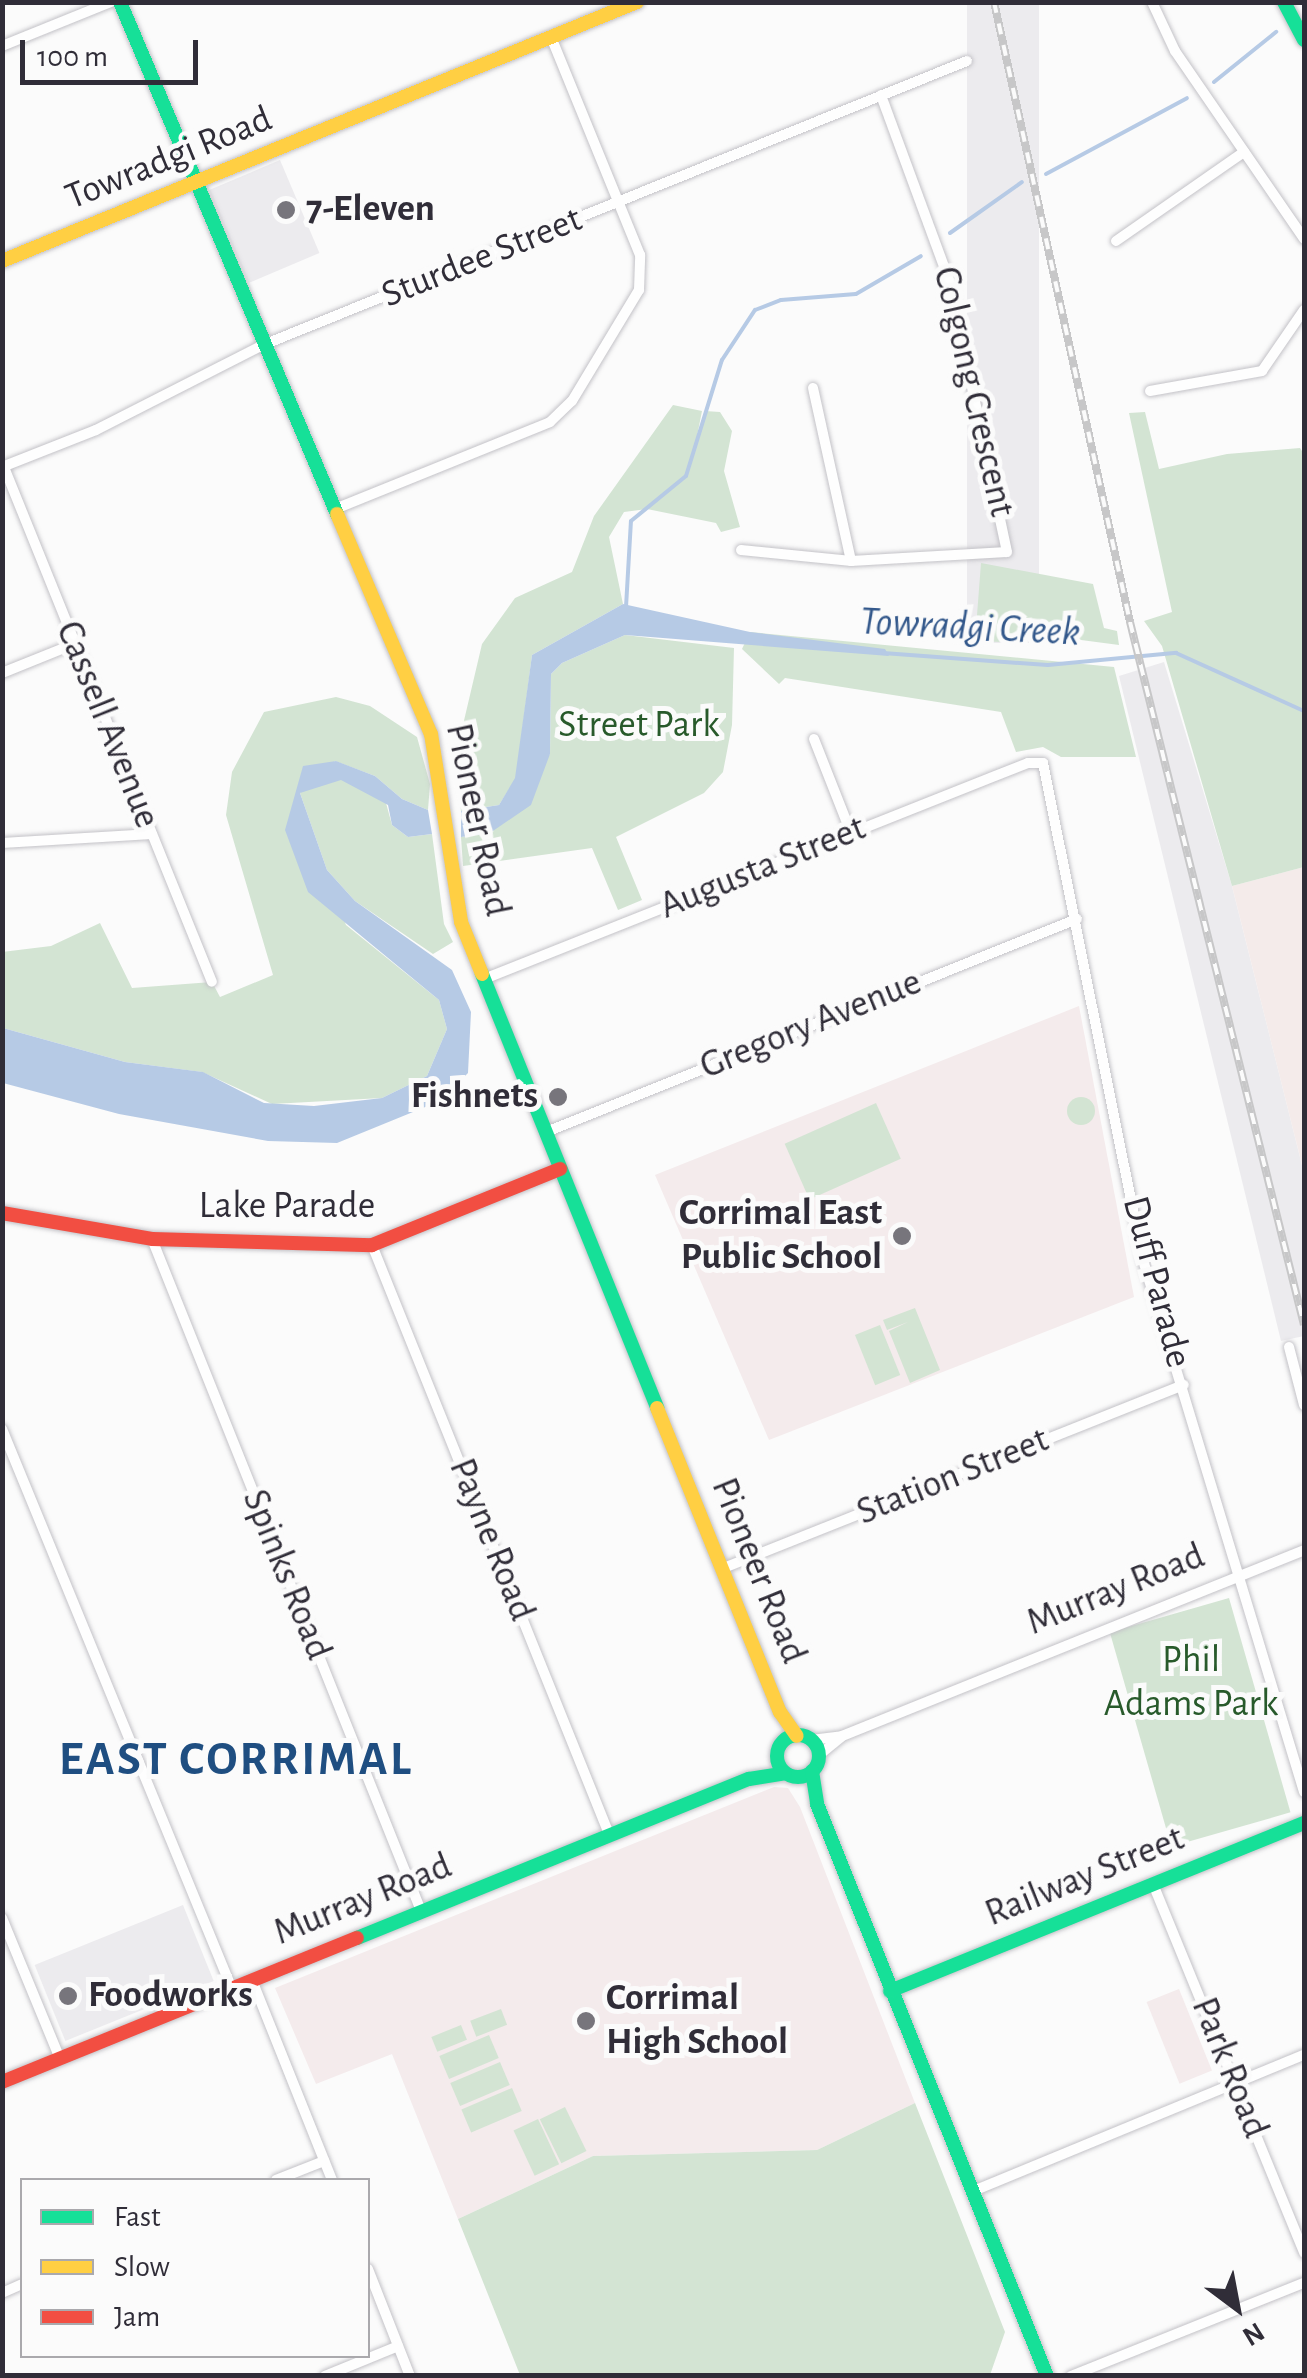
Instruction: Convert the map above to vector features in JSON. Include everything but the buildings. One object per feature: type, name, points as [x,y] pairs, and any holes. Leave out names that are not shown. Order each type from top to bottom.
[{"type":"main road","name":"Pioneer Road","points":[[120,2],[193,184],[431,734],[457,909],[484,979],[780,1712],[818,1755]]},
{"type":"main road","name":"Towradgi Road","points":[[2,261],[637,2]]},
{"type":"main road","points":[[1284,2],[1304,40]]},
{"type":"main road","name":"Lake Parade","points":[[2,1213],[152,1239],[372,1245],[560,1169]]},
{"type":"main road","name":"Pioneer Road","points":[[779,1750],[780,1712]]},
{"type":"main road","name":"Murray Road","points":[[749,1778],[779,1750],[804,1738]]},
{"type":"main road","points":[[779,1750],[790,1775],[817,1804]]},
{"type":"main road","points":[[818,1755],[812,1772],[817,1804],[1046,2376]]},
{"type":"main road","name":"Murray Road","points":[[2,2082],[749,1778],[812,1772]]},
{"type":"main road","name":"Railway Street","points":[[890,1992],[1304,1823]]},
{"type":"street","points":[[2,46],[111,2]]},
{"type":"street","points":[[1152,2],[1175,51],[1304,240]]},
{"type":"street","points":[[335,509],[540,427],[566,409],[641,282],[640,255],[551,38]]},
{"type":"street","name":"Sturdee Street","points":[[3,467],[96,430],[263,345],[967,61]]},
{"type":"street","name":"Colgong Crescent","points":[[741,550],[850,560],[1007,552],[950,280],[880,95]]},
{"type":"street","points":[[1116,241],[1244,152]]},
{"type":"street","points":[[1150,391],[1258,373],[1304,310]]},
{"type":"street","points":[[813,388],[850,560]]},
{"type":"street","name":"Cassell Avenue","points":[[3,467],[212,982]]},
{"type":"street","points":[[2,673],[74,644]]},
{"type":"street","points":[[814,739],[851,833]]},
{"type":"street","name":"Augusta Street","points":[[484,979],[1028,763],[1043,763]]},
{"type":"street","name":"Duff Parade","points":[[1043,763],[1143,1260],[1184,1384],[1304,1792]]},
{"type":"street","points":[[2,842],[152,834]]},
{"type":"street","name":"Gregory Avenue","points":[[546,1132],[1077,919]]},
{"type":"street","name":"Spinks Road","points":[[152,1239],[421,1911]]},
{"type":"street","name":"Payne Road","points":[[372,1245],[610,1834]]},
{"type":"street","points":[[1289,1347],[1304,1406]]},
{"type":"street","name":"Station Street","points":[[722,1569],[1184,1384]]},
{"type":"street","points":[[2,1429],[232,1988]]},
{"type":"street","name":"Murray Road","points":[[818,1755],[842,1736],[1304,1550]]},
{"type":"street","name":"Murray Road","points":[[804,1738],[842,1736]]},
{"type":"street","name":"Park Road","points":[[1153,1884],[1304,2253]]},
{"type":"street","points":[[2,1918],[60,2059]]},
{"type":"street","points":[[252,1980],[331,2178]]},
{"type":"street","points":[[971,2192],[1304,2055]]},
{"type":"street","points":[[281,2178],[324,2160]]},
{"type":"street","points":[[370,2274],[410,2376]]},
{"type":"street","points":[[1071,2376],[1304,2283]]},
{"type":"street","points":[[370,2357],[398,2346]]},
{"type":"street","points":[[324,2376],[368,2358]]},
{"type":"shaded area","points":[[967,3],[1039,3],[1039,643],[967,643]]},
{"type":"shaded area","points":[[280,160],[319,253],[249,283],[209,190]]},
{"type":"shaded area","points":[[1164,662],[1232,886],[1304,1173],[1304,1336],[1281,1341],[1119,676]]},
{"type":"shaded area","points":[[1304,867],[1304,1173],[1232,886]]},
{"type":"shaded area","name":"Corrimal East Public School","points":[[1079,1006],[1134,1297],[769,1440],[655,1175]]},
{"type":"shaded area","name":"Corrimal High School","points":[[774,1787],[788,1788],[800,1807],[915,2103],[817,2150],[593,2156],[458,2219],[392,2054],[316,2084],[275,1988]]},
{"type":"shaded area","points":[[183,1905],[214,1981],[65,2041],[35,1965]]},
{"type":"shaded area","points":[[1179,1989],[1212,2071],[1180,2084],[1147,2002]]},
{"type":"green space","points":[[673,405],[702,411],[696,441],[705,411],[720,412],[732,431],[724,471],[740,527],[721,532],[716,523],[647,509],[624,512],[609,537],[623,604],[532,655],[516,778],[499,805],[461,811],[454,763],[482,644],[515,598],[572,572],[594,516]]},
{"type":"green space","points":[[1145,412],[1159,469],[1227,454],[1300,448],[1304,454],[1304,867],[1232,886],[1162,646],[1144,621],[1172,612],[1129,413]]},
{"type":"green space","points":[[981,563],[1093,584],[1104,628],[1117,631],[1119,645],[1028,633],[1002,642],[975,641]]},
{"type":"green space","points":[[750,632],[1114,667],[1136,757],[1061,757],[1043,747],[1016,752],[1001,712],[785,678],[779,684],[742,649]]},
{"type":"green space","name":"Street Park","points":[[625,635],[734,648],[732,725],[723,772],[704,793],[616,837],[642,900],[618,910],[592,848],[463,866],[461,837],[490,833],[550,754],[551,674],[562,663]]},
{"type":"green space","points":[[336,697],[370,706],[417,737],[430,784],[428,810],[402,799],[375,776],[335,761],[297,795],[346,925],[439,1000],[447,1029],[427,1076],[382,1098],[272,1104],[202,1072],[125,1062],[3,1028],[2,952],[51,946],[100,923],[132,988],[212,982],[220,997],[273,975],[226,815],[232,772],[264,712]]},
{"type":"green space","points":[[341,779],[386,803],[392,825],[408,837],[432,834],[444,924],[453,942],[433,954],[355,901],[327,870],[300,793],[308,785]]},
{"type":"green space","points":[[1081,1097],[1091,1101],[1095,1111],[1091,1121],[1081,1125],[1071,1121],[1067,1111],[1071,1101]]},
{"type":"green space","points":[[876,1103],[901,1159],[809,1199],[785,1144]]},
{"type":"green space","points":[[915,1308],[940,1370],[910,1383],[889,1331],[908,1322],[887,1330],[883,1320]]},
{"type":"green space","points":[[880,1325],[900,1375],[875,1385],[855,1335]]},
{"type":"green space","name":"Phil Adams Park","points":[[1229,1598],[1290,1812],[1171,1847],[1110,1632]]},
{"type":"green space","points":[[501,2009],[507,2025],[476,2037],[470,2021]]},
{"type":"green space","points":[[461,2025],[467,2040],[437,2052],[431,2037]]},
{"type":"green space","points":[[489,2035],[499,2058],[449,2079],[439,2056]]},
{"type":"green space","points":[[500,2062],[510,2085],[460,2106],[450,2083]]},
{"type":"green space","points":[[512,2088],[522,2111],[471,2133],[461,2109]]},
{"type":"green space","points":[[915,2103],[1005,2332],[990,2375],[520,2375],[458,2219],[593,2156],[817,2150]]},
{"type":"green space","points":[[565,2107],[586,2151],[561,2163],[540,2119]]},
{"type":"green space","points":[[538,2119],[559,2164],[535,2176],[514,2130]]},
{"type":"water","points":[[623,604],[750,632],[885,649],[889,656],[625,635],[562,663],[551,674],[550,754],[531,805],[490,833],[461,837],[461,811],[499,805],[515,778],[532,655]]},
{"type":"water","points":[[336,761],[375,776],[402,799],[428,810],[432,834],[408,837],[392,825],[388,805],[341,780],[300,793],[327,870],[355,901],[452,970],[471,1012],[468,1073],[440,1101],[337,1143],[268,1141],[119,1114],[3,1083],[3,1028],[125,1062],[203,1072],[264,1103],[314,1106],[382,1098],[427,1076],[447,1029],[439,1000],[308,892],[285,830],[303,766]]},
{"type":"waterway","points":[[1214,82],[1276,32]]},
{"type":"waterway","points":[[1046,174],[1187,98]]},
{"type":"waterway","points":[[950,233],[1022,182]]},
{"type":"waterway","points":[[626,607],[631,521],[686,476],[722,360],[755,310],[781,300],[856,294],[921,256]]},
{"type":"waterway","name":"Towradgi Creek","points":[[883,653],[1048,665],[1176,653],[1304,711]]},
{"type":"railway","points":[[994,2],[1130,622],[1304,1325]]},
{"type":"traffic: fast","points":[[120,2],[337,514]]},
{"type":"traffic: fast","points":[[1284,2],[1304,40]]},
{"type":"traffic: fast","points":[[482,974],[657,1408]]},
{"type":"traffic: fast","points":[[798,1735],[813,1741],[819,1756],[813,1771],[798,1777],[783,1771],[777,1756],[783,1741],[798,1735]]},
{"type":"traffic: fast","points":[[812,1771],[817,1804],[1047,2376]]},
{"type":"traffic: fast","points":[[357,1938],[749,1779],[785,1773]]},
{"type":"traffic: fast","points":[[890,1991],[1304,1823]]},
{"type":"traffic: slow","points":[[2,261],[637,2]]},
{"type":"traffic: slow","points":[[337,514],[431,734],[461,922],[482,974]]},
{"type":"traffic: slow","points":[[657,1408],[780,1712],[797,1736]]},
{"type":"traffic: jam","points":[[2,1213],[152,1239],[372,1245],[560,1169]]},
{"type":"traffic: jam","points":[[2,2082],[357,1938]]},
{"type":"place","name":"7-Eleven","points":[[286,210]]},
{"type":"place","name":"Fishnets","points":[[558,1097]]},
{"type":"place","name":"Corrimal East Public School","points":[[902,1236]]},
{"type":"place","name":"Foodworks","points":[[68,1996]]},
{"type":"place","name":"Corrimal High School","points":[[586,2021]]},
{"type":"district","name":"EAST CORRIMAL","points":[[236,1761]]}]
